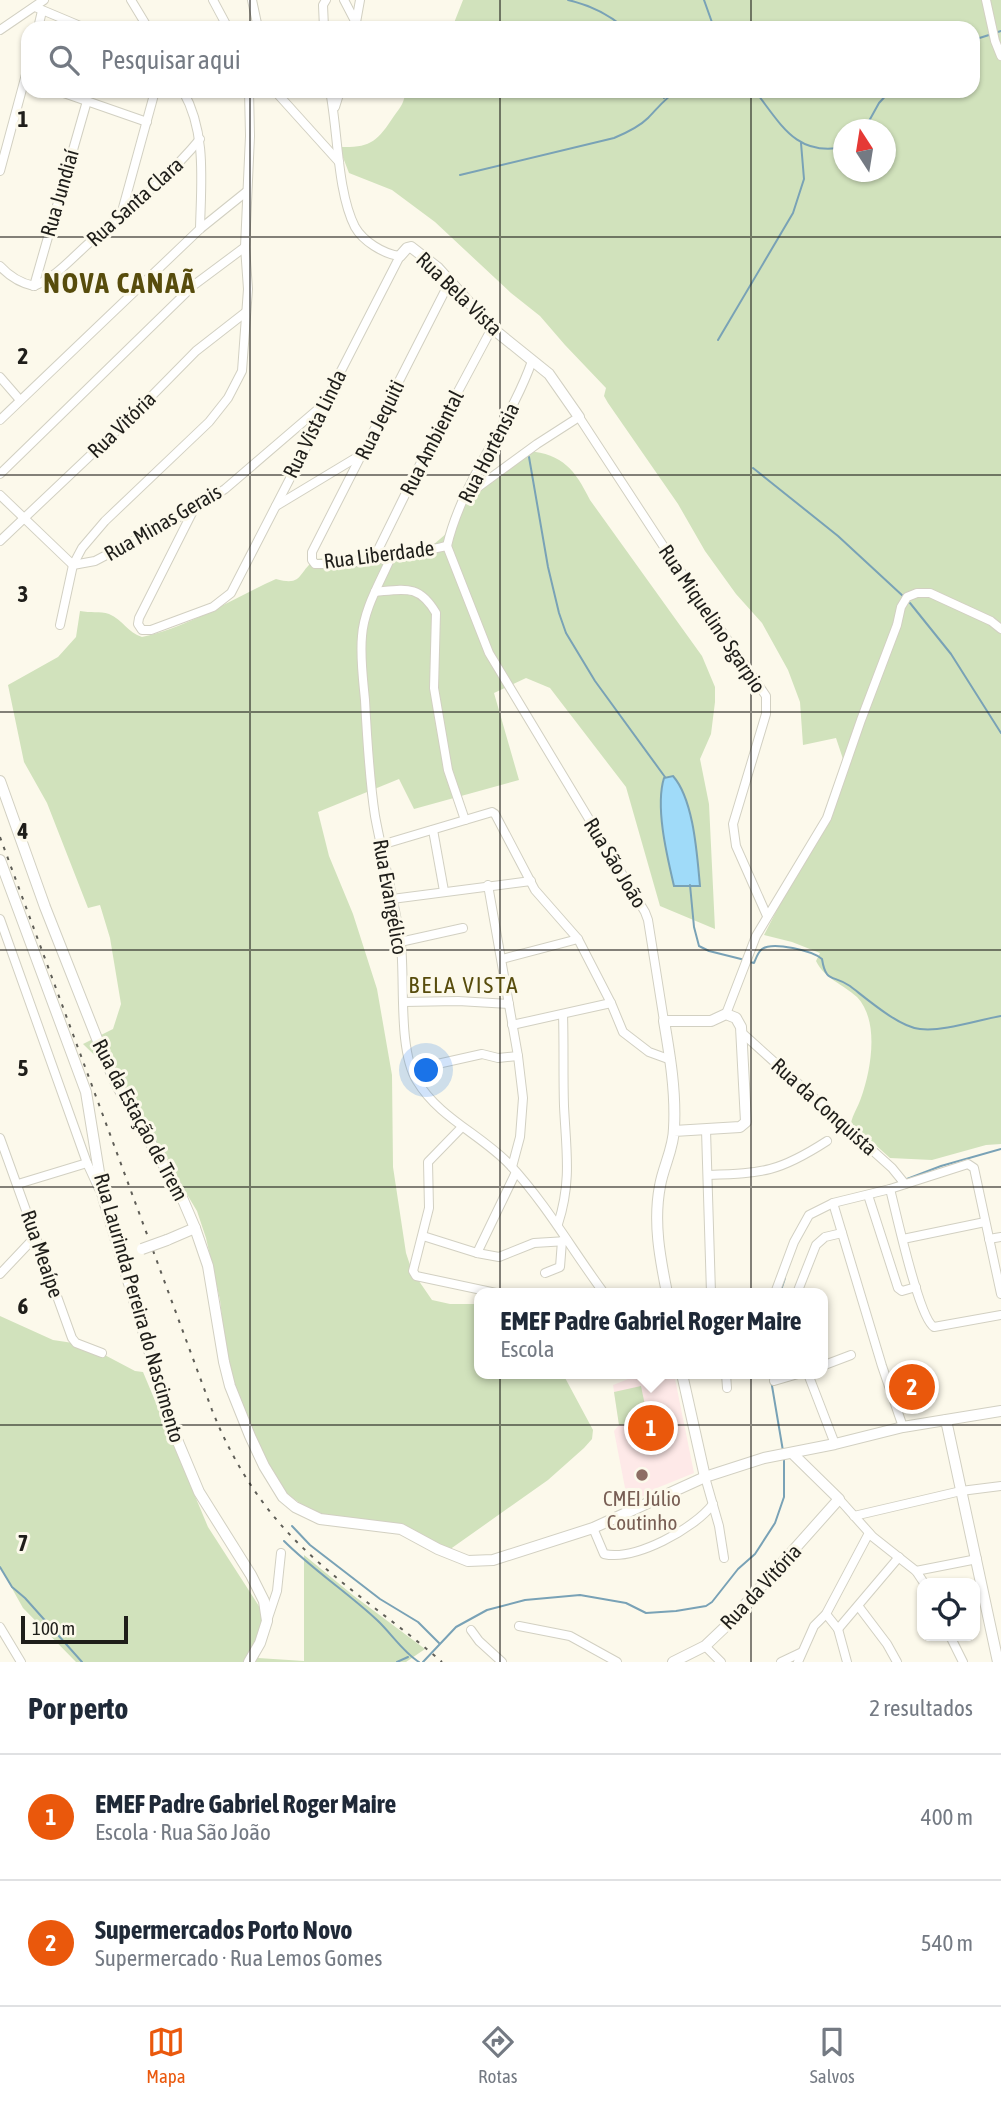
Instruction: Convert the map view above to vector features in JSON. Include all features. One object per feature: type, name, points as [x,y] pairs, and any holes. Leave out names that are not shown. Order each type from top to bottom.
[{"type":"street","points":[[0,30],[38,9],[44,0]]},
{"type":"street","points":[[131,0],[144,21]]},
{"type":"street","points":[[213,0],[224,21]]},
{"type":"street","points":[[252,0],[256,21]]},
{"type":"street","points":[[324,21],[323,5],[326,0]]},
{"type":"street","points":[[344,0],[353,21]]},
{"type":"street","points":[[356,21],[360,0]]},
{"type":"street","points":[[986,0],[1001,56]]},
{"type":"street","points":[[38,9],[38,21]]},
{"type":"street","points":[[38,9],[68,21]]},
{"type":"street","points":[[0,171],[21,98]]},
{"type":"street","points":[[78,98],[147,122]]},
{"type":"street","points":[[121,215],[153,98]]},
{"type":"street","points":[[186,98],[196,120],[200,139],[200,229]]},
{"type":"street","points":[[60,625],[73,565],[82,548],[105,521],[209,422],[228,398],[243,367],[248,289],[245,247],[249,98]]},
{"type":"street","points":[[281,98],[339,162]]},
{"type":"street","name":"Rua Bela Vista","points":[[332,98],[339,162],[354,226],[368,241],[388,253],[400,256],[407,248],[413,248],[450,281],[492,328],[549,374],[579,417]]},
{"type":"street","points":[[334,109],[338,98]]},
{"type":"street","name":"Rua Jundiaí","points":[[34,286],[87,101]]},
{"type":"street","name":"Rua Santa Clara","points":[[34,286],[50,277],[121,215],[188,154],[200,139]]},
{"type":"street","points":[[0,420],[200,229],[246,192]]},
{"type":"street","points":[[0,474],[194,285],[245,247]]},
{"type":"street","name":"Rua Vista Linda","points":[[194,509],[139,618],[138,624],[142,630],[151,630],[213,607],[231,593],[400,256]]},
{"type":"street","points":[[0,266],[8,275],[34,286]]},
{"type":"street","name":"Rua Jequiti","points":[[312,560],[312,552],[450,281]]},
{"type":"street","name":"Rua Vitória","points":[[0,541],[132,416],[196,351],[246,312]]},
{"type":"street","name":"Rua Ambiental","points":[[373,559],[492,328]]},
{"type":"street","name":"Rua Hortênsia","points":[[447,546],[467,496],[522,389],[532,361]]},
{"type":"street","points":[[0,377],[20,400]]},
{"type":"street","name":"Rua Minas Gerais","points":[[73,565],[95,561],[194,509],[225,489],[324,404]]},
{"type":"street","points":[[467,496],[537,444],[579,417]]},
{"type":"street","name":"Rua Miquelino Sgarpio","points":[[579,417],[765,696],[766,715],[733,824],[736,846],[767,916]]},
{"type":"street","points":[[276,506],[364,453]]},
{"type":"street","points":[[0,495],[73,565]]},
{"type":"street","name":"Rua Liberdade","points":[[312,560],[319,564],[391,558],[447,546]]},
{"type":"street","name":"Rua São João","points":[[447,546],[489,653],[648,920],[671,1060],[674,1130],[657,1207],[660,1257],[666,1288]]},
{"type":"street","name":"Rua Evangélico","points":[[391,558],[365,618],[361,645],[368,752],[381,845],[400,942],[411,1068],[416,1080],[432,1101],[462,1127],[492,1147],[514,1170],[558,1224],[565,1241],[600,1288]]},
{"type":"street","points":[[375,592],[412,589],[420,594],[436,613],[435,688],[447,771],[465,820]]},
{"type":"street","points":[[664,1021],[711,1021],[726,1014],[756,936],[827,818],[897,625],[901,607],[907,597],[917,593],[930,593],[981,616],[1001,629]]},
{"type":"street","name":"Rua da Estação de Trem","points":[[0,781],[85,1011],[118,1087],[180,1193],[195,1228],[208,1266],[230,1386],[264,1466],[287,1501],[320,1519],[401,1529],[455,1557],[480,1562],[522,1552],[593,1528],[705,1477],[764,1458],[903,1427],[1001,1411]]},
{"type":"street","points":[[381,845],[492,812],[498,816],[541,897],[578,939],[627,1037],[649,1052],[671,1060]]},
{"type":"street","points":[[433,830],[444,891]]},
{"type":"street","name":"Rua Laurinda Pereira do Nascimento","points":[[0,860],[86,1091],[103,1197],[184,1460],[199,1492],[260,1592],[267,1621]]},
{"type":"street","points":[[392,899],[531,881]]},
{"type":"street","points":[[477,1253],[514,1170],[523,1098],[488,885]]},
{"type":"street","points":[[0,919],[87,1163],[103,1197]]},
{"type":"street","points":[[400,942],[463,928]]},
{"type":"street","points":[[502,959],[578,939]]},
{"type":"street","points":[[404,1002],[509,1004]]},
{"type":"street","points":[[512,1024],[611,1003]]},
{"type":"street","points":[[558,1224],[565,1202],[569,1170],[564,1096],[563,1014]]},
{"type":"street","points":[[674,1130],[740,1127],[746,1122],[741,1032],[736,1018],[726,1014]]},
{"type":"street","name":"Rua da Conquista","points":[[741,1032],[892,1168],[905,1184]]},
{"type":"street","points":[[424,1068],[482,1054],[498,1058],[518,1056]]},
{"type":"street","points":[[462,1127],[428,1162],[430,1199],[413,1268],[416,1276],[474,1288]]},
{"type":"street","points":[[706,1130],[711,1288]]},
{"type":"street","name":"Rua Meaípe","points":[[0,1138],[72,1338],[76,1343],[102,1353]]},
{"type":"street","points":[[708,1175],[760,1173],[776,1169],[796,1161],[827,1141]]},
{"type":"street","points":[[18,1184],[87,1163]]},
{"type":"street","points":[[777,1288],[802,1224],[809,1215],[833,1203],[971,1164],[1001,1294]]},
{"type":"street","points":[[890,1189],[916,1287],[931,1326],[1001,1315]]},
{"type":"street","points":[[868,1195],[898,1288],[902,1291],[916,1287]]},
{"type":"street","points":[[833,1203],[903,1427]]},
{"type":"street","points":[[903,1239],[985,1222]]},
{"type":"street","points":[[122,1253],[142,1249],[195,1228]]},
{"type":"street","points":[[799,1288],[816,1245],[825,1237],[842,1233]]},
{"type":"street","points":[[423,1236],[499,1257],[534,1243],[565,1241],[560,1268],[545,1273]]},
{"type":"street","points":[[0,1274],[35,1237]]},
{"type":"street","points":[[989,1239],[1001,1237]]},
{"type":"street","points":[[828,1364],[851,1355]]},
{"type":"street","points":[[683,1379],[723,1558]]},
{"type":"street","points":[[726,1379],[727,1388]]},
{"type":"street","points":[[774,1381],[779,1379]]},
{"type":"street","points":[[810,1379],[835,1444]]},
{"type":"street","points":[[946,1420],[998,1662]]},
{"type":"street","points":[[792,1453],[869,1533],[916,1571],[921,1578]]},
{"type":"street","points":[[854,1516],[961,1491],[1001,1486]]},
{"type":"street","name":"Rua da Vitória","points":[[673,1662],[705,1646],[759,1591],[838,1499]]},
{"type":"street","points":[[593,1528],[604,1554],[626,1553],[669,1539],[704,1517],[713,1504]]},
{"type":"street","points":[[781,1662],[799,1658],[814,1626],[826,1614],[869,1533]]},
{"type":"street","points":[[249,1662],[260,1643],[277,1591],[281,1553]]},
{"type":"street","points":[[838,1629],[899,1557]]},
{"type":"street","points":[[916,1571],[977,1559]]},
{"type":"street","points":[[859,1607],[897,1662]]},
{"type":"street","points":[[826,1614],[838,1629],[847,1662]]},
{"type":"street","points":[[519,1626],[570,1636],[617,1662]]},
{"type":"street","points":[[0,1627],[21,1662]]},
{"type":"street","points":[[471,1630],[502,1662]]},
{"type":"street","points":[[952,1641],[963,1662]]},
{"type":"street","points":[[705,1646],[721,1662]]},
{"type":"shaded area","points":[[628,1379],[675,1379],[694,1473],[657,1488],[631,1503],[626,1493],[614,1431],[619,1425],[613,1385]]},
{"type":"green space","points":[[463,0],[1001,0],[1001,1144],[986,1145],[932,1160],[890,1158],[851,1123],[865,1087],[870,1060],[871,1032],[864,1007],[857,997],[820,967],[816,961],[820,953],[764,935],[845,778],[845,765],[836,738],[803,745],[800,702],[788,670],[762,623],[736,594],[705,551],[678,504],[608,403],[604,396],[606,388],[540,316],[511,293],[435,222],[392,190],[349,173],[339,147],[372,142],[388,125],[404,98],[980,98],[980,21],[455,21]]},
{"type":"green space","points":[[528,451],[559,460],[579,480],[590,500],[702,656],[715,687],[711,734],[700,759],[709,804],[715,929],[660,906],[626,787],[550,688],[526,678],[494,693],[519,780],[414,809],[399,779],[318,812],[329,856],[353,914],[377,989],[392,1075],[393,1167],[406,1253],[412,1271],[432,1300],[450,1304],[474,1304],[474,1379],[566,1379],[593,1430],[592,1439],[584,1448],[548,1480],[449,1550],[428,1539],[318,1516],[269,1481],[259,1468],[243,1426],[228,1370],[220,1300],[197,1211],[116,1076],[83,1044],[113,1029],[121,1004],[110,938],[100,905],[88,908],[47,803],[24,762],[8,685],[58,657],[76,637],[80,611],[109,614],[142,637],[159,632],[194,619],[276,579],[296,580],[316,559],[425,549],[447,533],[470,496]]},
{"type":"green space","points":[[0,1316],[53,1340],[73,1343],[99,1352],[135,1371],[143,1372],[208,1527],[266,1617],[258,1658],[304,1661],[304,1555],[425,1649],[406,1662],[76,1662],[23,1608],[0,1567]]},
{"type":"green space","points":[[641,1386],[648,1420],[619,1425],[614,1392]]},
{"type":"water","points":[[673,776],[686,799],[690,813],[700,886],[674,886],[663,832],[661,803],[664,778]]},
{"type":"waterway","points":[[568,0],[616,21]]},
{"type":"waterway","points":[[704,0],[712,21]]},
{"type":"waterway","points":[[980,38],[989,35]]},
{"type":"waterway","points":[[460,175],[614,138],[641,124],[668,98]]},
{"type":"waterway","points":[[760,98],[791,135],[814,147],[833,148]]},
{"type":"waterway","points":[[870,119],[884,98]]},
{"type":"waterway","points":[[718,340],[793,213],[804,179],[801,143]]},
{"type":"waterway","points":[[529,457],[548,567],[566,633],[595,681],[665,777]]},
{"type":"waterway","points":[[753,468],[838,536],[904,597]]},
{"type":"waterway","points":[[910,603],[951,654],[1001,733]]},
{"type":"waterway","points":[[690,885],[694,927],[699,946],[745,960]]},
{"type":"waterway","points":[[750,962],[754,963],[759,952],[767,947],[793,948],[810,953],[822,959],[828,975],[844,982],[893,1018],[920,1029],[950,1027],[1001,1016]]},
{"type":"waterway","points":[[907,1179],[1001,1149]]},
{"type":"waterway","points":[[782,1288],[785,1278]]},
{"type":"waterway","points":[[771,1379],[783,1451]]},
{"type":"waterway","points":[[423,1662],[456,1627],[487,1610],[525,1600],[580,1595],[626,1603],[646,1613],[706,1606],[755,1554],[775,1523],[784,1497],[784,1457]]},
{"type":"waterway","points":[[292,1526],[310,1545],[380,1599],[418,1622],[439,1643]]},
{"type":"waterway","points":[[284,1541],[366,1610],[419,1662]]},
{"type":"waterway","points":[[0,1567],[12,1587],[82,1662]]},
{"type":"waterway","points":[[397,1662],[408,1657]]},
{"type":"railway","points":[[0,837],[212,1410],[237,1462],[257,1495],[311,1556],[442,1662]]},
{"type":"place","name":"Supermercados Porto Novo","points":[[912,1387]]},
{"type":"place","name":"EMEF Padre Gabriel Roger Maire","points":[[651,1428]]},
{"type":"place","name":"CMEI Júlio Coutinho","points":[[642,1475]]},
{"type":"district","name":"NOVA CANAÃ","points":[[120,283]]},
{"type":"district","name":"BELA VISTA","points":[[464,985]]}]
